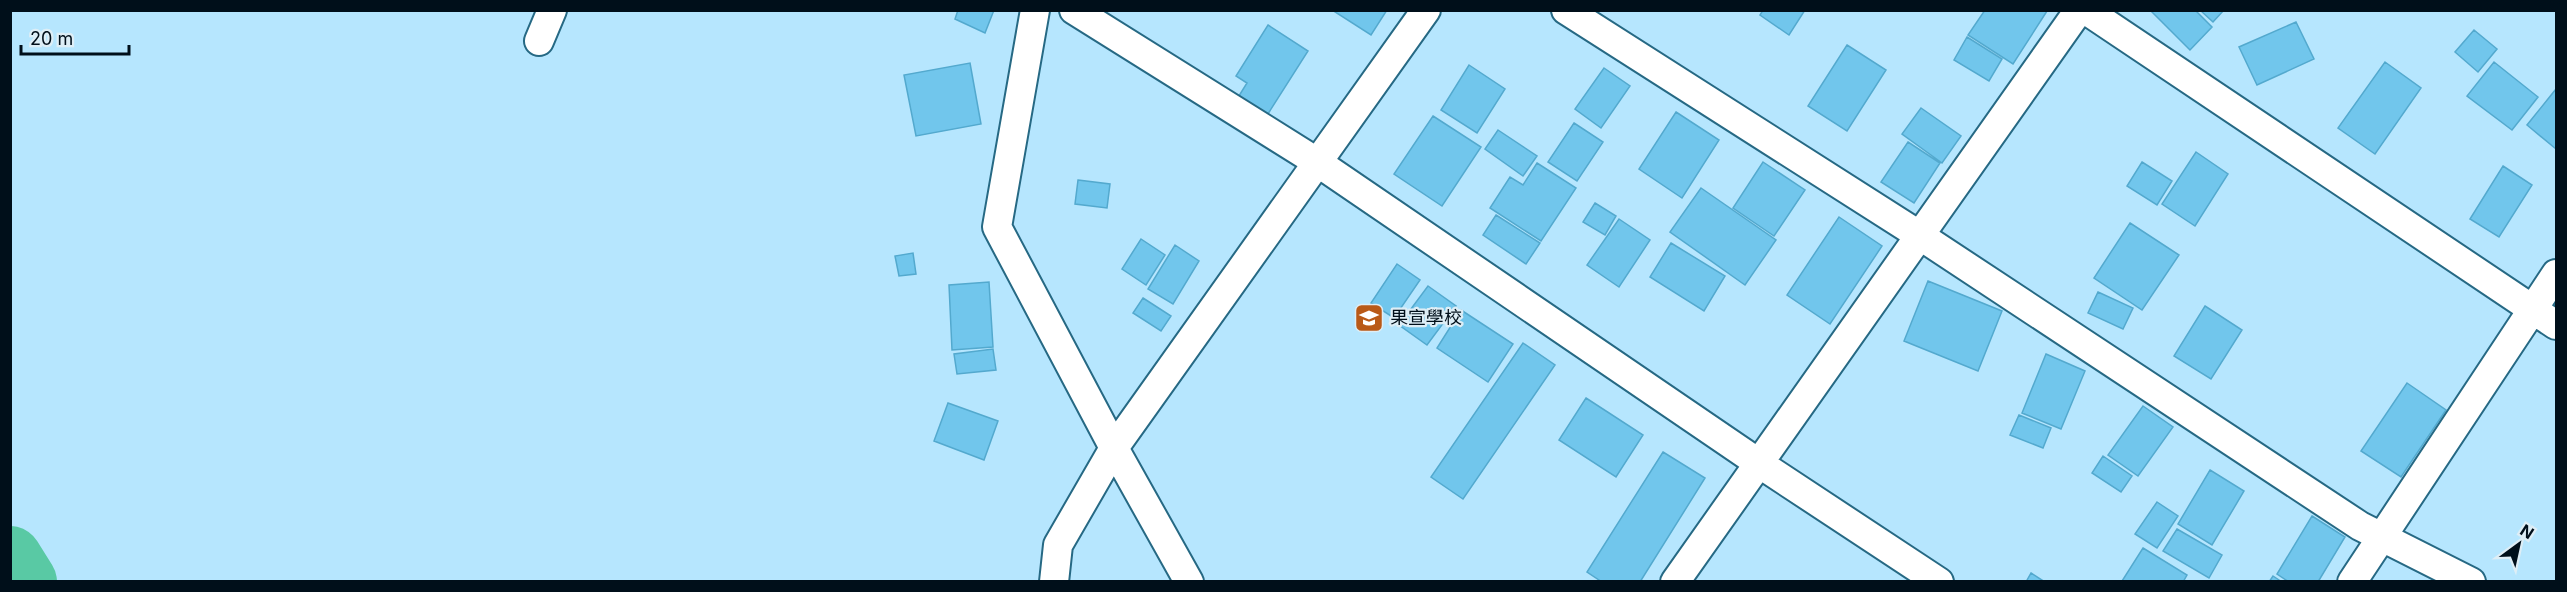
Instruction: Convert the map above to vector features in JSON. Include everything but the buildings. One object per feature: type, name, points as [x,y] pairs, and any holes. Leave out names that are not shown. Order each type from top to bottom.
[{"type":"street","points":[[539,41],[552,10]]},
{"type":"street","points":[[1035,10],[997,227],[1114,448],[1189,582]]},
{"type":"street","points":[[1074,10],[1317,162],[1760,464],[1939,582]]},
{"type":"street","points":[[1054,582],[1058,544],[1114,448],[1426,10]]},
{"type":"street","points":[[1566,10],[1919,235],[2360,526],[2471,582]]},
{"type":"street","points":[[1675,582],[2079,10]]},
{"type":"street","points":[[2086,10],[2556,325]]},
{"type":"street","points":[[2352,582],[2556,274]]},
{"type":"waterway","points":[[10,558],[25,582]]},
{"type":"place","name":"果宣學校","points":[[1369,318]]}]
